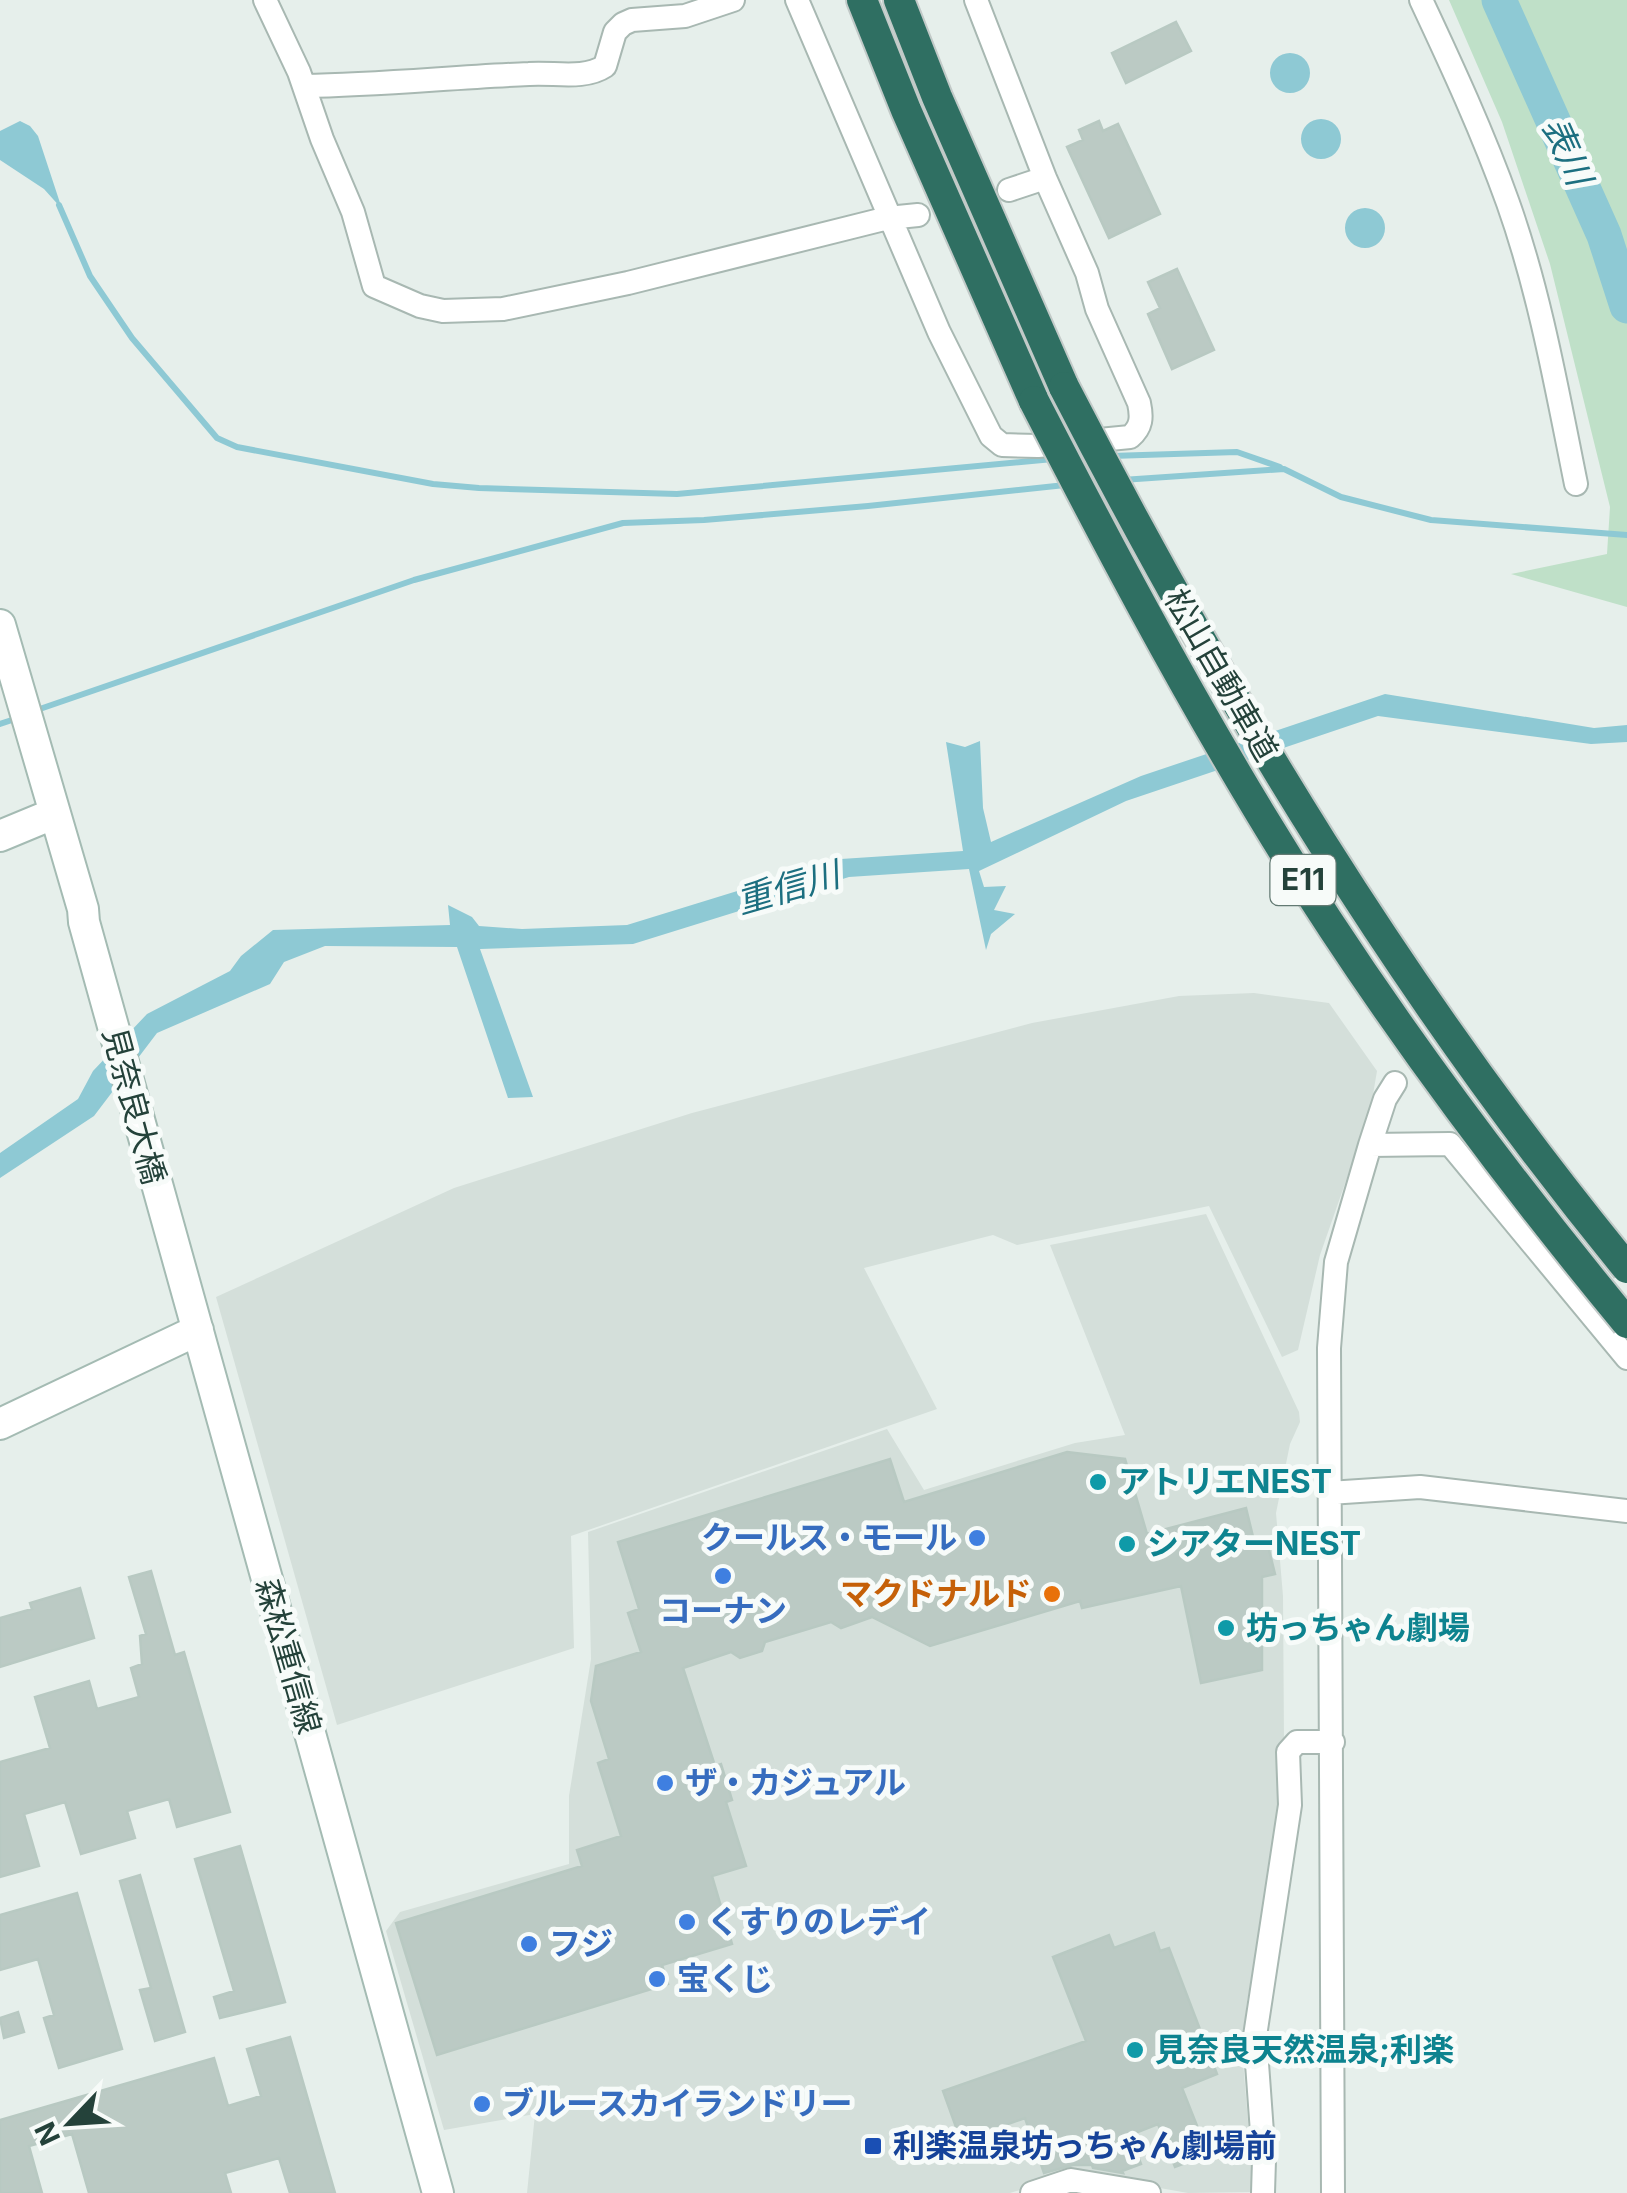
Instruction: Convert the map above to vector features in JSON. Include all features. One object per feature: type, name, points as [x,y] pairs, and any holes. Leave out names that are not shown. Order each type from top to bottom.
[{"type":"highway","name":"松山自動車道","points":[[862,0],[913,127],[1034,401],[1164,649],[1262,816],[1358,966],[1554,1236],[1627,1323]]},
{"type":"highway","name":"松山自動車道","points":[[899,0],[944,114],[1064,387],[1194,632],[1292,799],[1473,1070],[1627,1268]]},
{"type":"main road","name":"見奈良大橋","points":[[0,625],[84,909],[84,922],[198,1330]]},
{"type":"main road","points":[[0,836],[53,814]]},
{"type":"main road","points":[[0,1424],[198,1330]]},
{"type":"main road","name":"森松重信線","points":[[198,1330],[438,2193]]},
{"type":"street","points":[[265,0],[304,86],[358,224],[374,286],[420,306],[443,311],[502,309],[593,292],[888,218],[918,214]]},
{"type":"street","points":[[304,86],[588,74],[606,66],[615,32],[622,24],[686,16],[733,0]]},
{"type":"street","points":[[797,0],[888,218],[939,332],[992,436],[1002,445],[1038,446],[1130,437],[1138,430],[1142,417],[1138,403],[976,0]]},
{"type":"street","points":[[1420,0],[1462,87],[1509,204],[1544,332],[1576,484]]},
{"type":"street","points":[[1009,190],[1045,178]]},
{"type":"street","points":[[1333,2193],[1329,1348],[1336,1262],[1370,1145],[1395,1083]]},
{"type":"street","points":[[1370,1145],[1450,1144],[1627,1358]]},
{"type":"street","points":[[1329,1493],[1420,1487],[1627,1511]]},
{"type":"street","points":[[1263,2193],[1254,2036],[1290,1805],[1292,1777],[1288,1752],[1296,1742],[1333,1742]]},
{"type":"street","points":[[1032,2193],[1071,2180],[1148,2193]]},
{"type":"shaded area","points":[[1254,993],[1329,1003],[1377,1071],[1370,1112],[1320,1255],[1298,1350],[1282,1357],[1209,1206],[1017,1245],[993,1235],[864,1268],[937,1409],[571,1536],[574,1648],[337,1725],[216,1297],[454,1188],[692,1113],[1032,1023],[1179,996]]},
{"type":"shaded area","points":[[1206,1214],[1299,1412],[1300,1422],[1290,1444],[1276,1513],[1283,1596],[1284,1741],[1270,1873],[1242,2050],[1254,2192],[1188,2193],[1075,2173],[1010,2193],[527,2193],[535,2114],[444,2130],[386,1931],[400,1912],[569,1864],[569,1796],[591,1659],[588,1532],[887,1429],[924,1490],[1075,1443],[1125,1435],[1050,1245]]},
{"type":"green space","points":[[1449,0],[1627,0],[1627,607],[1511,574],[1607,554],[1610,507],[1550,264],[1502,122]]},
{"type":"water","points":[[1290,53],[1304,59],[1310,73],[1304,87],[1290,93],[1276,87],[1270,73],[1276,59]]},
{"type":"water","points":[[1321,119],[1335,125],[1341,139],[1335,153],[1321,159],[1307,153],[1301,139],[1307,125]]},
{"type":"water","points":[[20,121],[38,136],[62,209],[44,189],[0,160],[0,131]]},
{"type":"water","points":[[1365,208],[1379,214],[1385,228],[1379,242],[1365,248],[1351,242],[1345,228],[1351,214]]},
{"type":"water","name":"重信川","points":[[1385,694],[1594,728],[1627,725],[1627,742],[1591,744],[1378,716],[1126,801],[979,871],[984,887],[1006,886],[994,910],[1015,914],[991,934],[986,950],[969,869],[849,877],[633,944],[480,949],[533,1097],[508,1098],[457,947],[325,946],[284,962],[270,984],[157,1033],[94,1116],[0,1178],[0,1153],[78,1099],[93,1071],[147,1014],[230,971],[241,956],[273,930],[450,925],[448,905],[472,917],[479,926],[522,929],[627,925],[841,859],[963,851],[946,742],[965,747],[980,741],[983,808],[991,842],[1141,776]]},
{"type":"building","points":[[1176,22],[1191,51],[1126,83],[1112,53]]},
{"type":"building","points":[[1099,121],[1103,131],[1118,124],[1160,214],[1109,238],[1067,147],[1083,140],[1079,130]]},
{"type":"building","points":[[1177,269],[1214,350],[1172,369],[1148,314],[1160,308],[1148,282]]},
{"type":"building","points":[[1067,1452],[1125,1459],[1147,1534],[1246,1508],[1256,1549],[1268,1546],[1275,1574],[1262,1577],[1262,1670],[1201,1683],[1181,1586],[1082,1608],[1080,1601],[930,1646],[872,1617],[841,1628],[831,1622],[765,1642],[762,1651],[740,1658],[731,1652],[683,1668],[715,1766],[721,1764],[732,1800],[726,1802],[746,1866],[712,1876],[732,1944],[662,1965],[668,1984],[437,2055],[396,1923],[582,1866],[577,1850],[621,1836],[598,1763],[609,1759],[591,1701],[596,1666],[641,1652],[628,1613],[639,1609],[618,1542],[890,1459],[904,1502]]},
{"type":"building","points":[[151,1571],[175,1655],[184,1652],[230,1812],[177,1827],[169,1799],[127,1811],[135,1838],[81,1854],[65,1802],[24,1814],[39,1866],[0,1877],[0,1762],[50,1748],[35,1697],[89,1681],[97,1709],[139,1697],[131,1668],[142,1664],[140,1636],[146,1634],[129,1577]]},
{"type":"building","points":[[80,1588],[94,1638],[0,1667],[0,1618],[32,1609],[30,1603]]},
{"type":"building","points":[[240,1846],[285,2002],[220,2018],[214,1997],[234,1991],[195,1859]]},
{"type":"building","points":[[140,1875],[185,2032],[155,2041],[140,1990],[151,1988],[120,1881]]},
{"type":"building","points":[[77,1893],[122,2049],[59,2068],[44,2018],[54,2015],[38,1959],[0,1970],[0,1915]]},
{"type":"building","name":"見奈良天然温泉;利楽","points":[[1154,1933],[1160,1951],[1169,1948],[1217,2074],[1182,2088],[1205,2146],[1196,2149],[1199,2158],[1175,2167],[1158,2124],[1130,2135],[1141,2164],[1123,2173],[1092,2165],[1073,2165],[1044,2173],[1025,2118],[961,2141],[943,2091],[1086,2041],[1053,1957],[1109,1935],[1114,1948]]},
{"type":"building","points":[[18,2012],[24,2032],[4,2038],[0,2018]]},
{"type":"building","points":[[290,2037],[335,2193],[290,2193],[279,2158],[225,2173],[231,2193],[89,2193],[72,2134],[29,2146],[42,2193],[0,2193],[0,2120],[214,2058],[228,2106],[261,2096],[247,2049]]},
{"type":"waterway","name":"表川","points":[[1499,0],[1604,235],[1627,306]]},
{"type":"waterway","points":[[59,205],[90,276],[132,338],[217,438],[237,447],[433,484],[677,494],[1053,459]]},
{"type":"waterway","points":[[1111,456],[1237,452],[1280,467]]},
{"type":"waterway","points":[[1122,480],[1284,469],[1341,497],[1431,520],[1627,535]]},
{"type":"waterway","points":[[34,711],[414,580],[623,523],[868,506],[1065,485]]},
{"type":"waterway","points":[[0,724],[18,718]]},
{"type":"place","name":"アトリエNEST","points":[[1098,1482]]},
{"type":"place","name":"クールス・モール","points":[[977,1538]]},
{"type":"place","name":"シアターNEST","points":[[1127,1544]]},
{"type":"place","name":"コーナン","points":[[723,1576]]},
{"type":"place","name":"マクドナルド","points":[[1052,1594]]},
{"type":"place","name":"坊っちゃん劇場","points":[[1226,1628]]},
{"type":"place","name":"ザ・カジュアル","points":[[665,1783]]},
{"type":"place","name":"くすりのレデイ","points":[[687,1922]]},
{"type":"place","name":"フジ","points":[[529,1944]]},
{"type":"place","name":"宝くじ","points":[[657,1979]]},
{"type":"place","name":"見奈良天然温泉;利楽","points":[[1135,2050]]},
{"type":"place","name":"ブルースカイランドリー","points":[[482,2104]]},
{"type":"place","name":"利楽温泉坊っちゃん劇場前","points":[[873,2146]]}]
